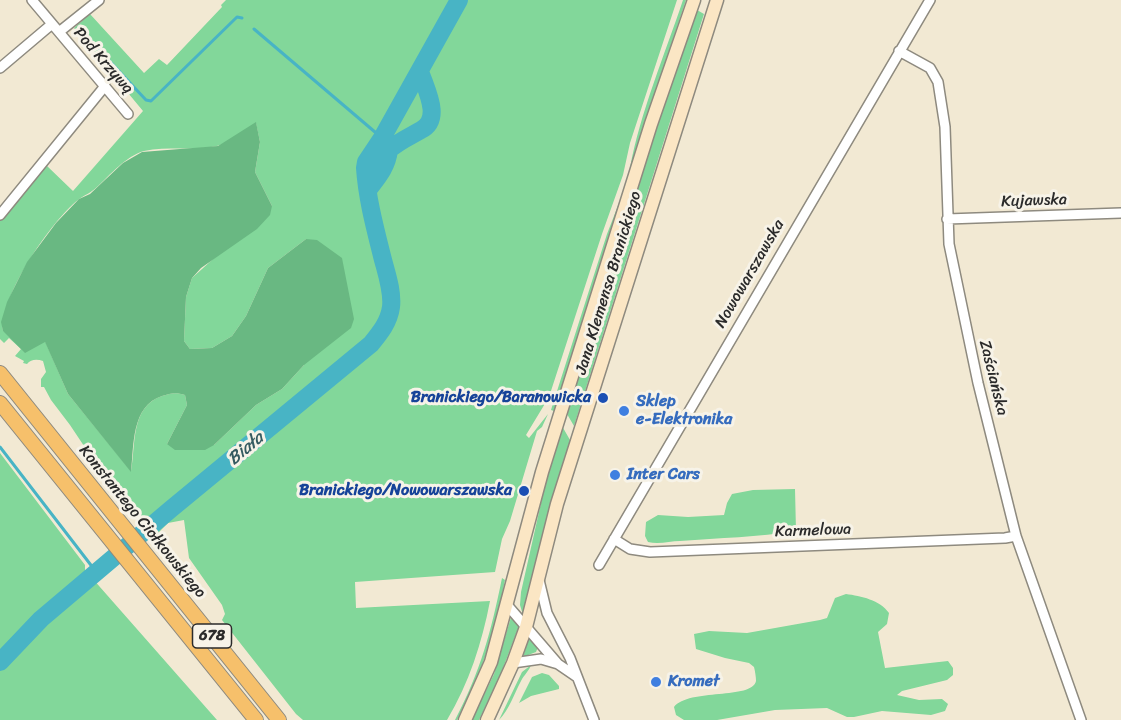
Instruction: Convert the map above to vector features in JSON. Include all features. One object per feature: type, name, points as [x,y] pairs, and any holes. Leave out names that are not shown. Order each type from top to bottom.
[{"type":"main road","points":[[694,0],[706,8],[716,1]]},
{"type":"main road","name":"Jana Klemensa Branickiego","points":[[508,606],[522,541],[559,418],[651,124],[694,0]]},
{"type":"main road","name":"Jana Klemensa Branickiego","points":[[538,578],[581,426],[716,1]]},
{"type":"main road","name":"Konstantego Ciołkowskiego","points":[[0,373],[279,720]]},
{"type":"main road","name":"678","points":[[0,403],[255,720]]},
{"type":"main road","points":[[487,720],[513,663],[526,627],[538,578]]},
{"type":"main road","points":[[465,720],[492,662],[508,606]]},
{"type":"street","name":"Pod Krzywą","points":[[32,0],[128,114]]},
{"type":"street","points":[[59,32],[99,0]]},
{"type":"street","name":"Nowowarszawska","points":[[599,565],[930,0]]},
{"type":"street","points":[[0,68],[52,24]]},
{"type":"street","name":"Zaściańska","points":[[899,51],[930,68],[938,82],[945,127],[949,244],[960,306],[1016,536],[1081,720]]},
{"type":"street","points":[[0,215],[105,86]]},
{"type":"street","name":"Kujawska","points":[[947,219],[1121,213]]},
{"type":"street","name":"Karmelowa","points":[[615,539],[630,549],[650,552],[1016,536]]},
{"type":"street","points":[[538,578],[548,613],[570,657],[594,720]]},
{"type":"street","points":[[508,606],[558,664],[577,677]]},
{"type":"street","points":[[513,663],[541,660],[558,664]]},
{"type":"green space","points":[[226,0],[677,0],[630,143],[623,175],[549,397],[526,435],[529,438],[548,414],[542,427],[537,431],[510,521],[502,539],[495,572],[355,582],[356,608],[490,601],[474,662],[447,720],[303,720],[222,620],[225,614],[222,605],[189,558],[184,520],[168,523],[154,537],[104,476],[44,387],[41,387],[41,379],[46,372],[43,361],[34,360],[27,364],[23,363],[24,361],[15,356],[21,349],[9,338],[4,343],[0,339],[0,214],[46,165],[73,191],[143,111],[74,28],[90,14],[144,73],[159,59],[167,65],[222,7],[221,5]],"holes":[[[256,123],[260,142],[255,172],[272,206],[192,278],[186,297],[184,341],[190,349],[212,348],[232,336],[246,316],[268,268],[306,239],[304,365],[282,389],[256,405],[214,445],[167,444],[187,405],[185,395],[171,394],[152,401],[139,418],[131,471],[68,394],[45,341],[3,331],[4,316],[10,299],[29,260],[54,224],[78,200],[95,189],[119,166],[137,153],[217,146]]]},
{"type":"green space","points":[[683,0],[686,0],[630,168],[646,105]]},
{"type":"green space","points":[[697,10],[704,14],[574,426],[567,414],[655,130]]},
{"type":"green space","points":[[256,122],[260,142],[255,172],[272,206],[270,215],[257,229],[201,268],[192,278],[186,297],[184,341],[190,349],[212,348],[232,336],[246,316],[268,268],[306,239],[317,240],[342,258],[354,319],[351,328],[304,365],[282,389],[256,405],[214,445],[205,450],[175,450],[167,444],[187,405],[185,395],[171,394],[152,401],[144,408],[136,428],[131,472],[68,394],[45,342],[25,353],[3,331],[1,322],[7,302],[27,262],[56,223],[79,199],[90,194],[123,163],[142,152],[218,146]]},
{"type":"green space","points":[[626,185],[554,411],[551,410],[607,234]]},
{"type":"green space","points":[[562,426],[570,440],[523,615],[520,605],[521,592],[548,472]]},
{"type":"green space","points":[[0,453],[85,565],[85,570],[217,720],[0,720]]},
{"type":"green space","points":[[795,489],[796,531],[660,543],[648,542],[645,536],[646,522],[658,515],[688,517],[724,515],[732,494],[753,490]]},
{"type":"green space","points":[[502,578],[505,580],[487,652],[466,703],[455,720],[472,684],[484,650]]},
{"type":"green space","points":[[846,594],[864,597],[881,605],[889,613],[887,624],[878,632],[885,668],[948,661],[953,668],[953,675],[947,680],[902,691],[897,695],[919,700],[942,699],[948,704],[945,711],[931,715],[882,711],[847,717],[827,708],[775,710],[717,720],[684,720],[676,715],[674,707],[682,701],[705,695],[744,690],[752,687],[756,681],[754,667],[749,663],[696,649],[694,634],[709,631],[747,633],[820,620],[827,618],[835,598]]},
{"type":"green space","points":[[512,614],[519,626],[500,676],[479,720],[472,720],[494,674]]},
{"type":"green space","points":[[529,638],[538,647],[536,652],[523,657]]},
{"type":"green space","points":[[531,665],[509,707],[499,720],[522,672]]},
{"type":"green space","points":[[542,673],[549,675],[559,689],[531,696],[519,703],[532,677]]},
{"type":"waterway","name":"Biała","points":[[0,662],[41,619],[371,344],[381,331],[390,312],[391,295],[369,202],[366,162],[382,138],[459,0]]},
{"type":"waterway","points":[[89,39],[146,100],[151,101],[237,17],[242,18]]},
{"type":"waterway","points":[[254,29],[382,138]]},
{"type":"waterway","name":"Biała","points":[[368,190],[384,167],[389,150],[421,130],[431,119],[431,103],[420,71]]},
{"type":"waterway","points":[[0,447],[97,573]]},
{"type":"place","name":"Branickiego/Baranowicka","points":[[603,398]]},
{"type":"place","name":"Sklep e-Elektronika","points":[[624,411]]},
{"type":"place","name":"Inter Cars","points":[[615,475]]},
{"type":"place","name":"Branickiego/Nowowarszawska","points":[[524,491]]},
{"type":"place","name":"Kromet","points":[[656,682]]}]
